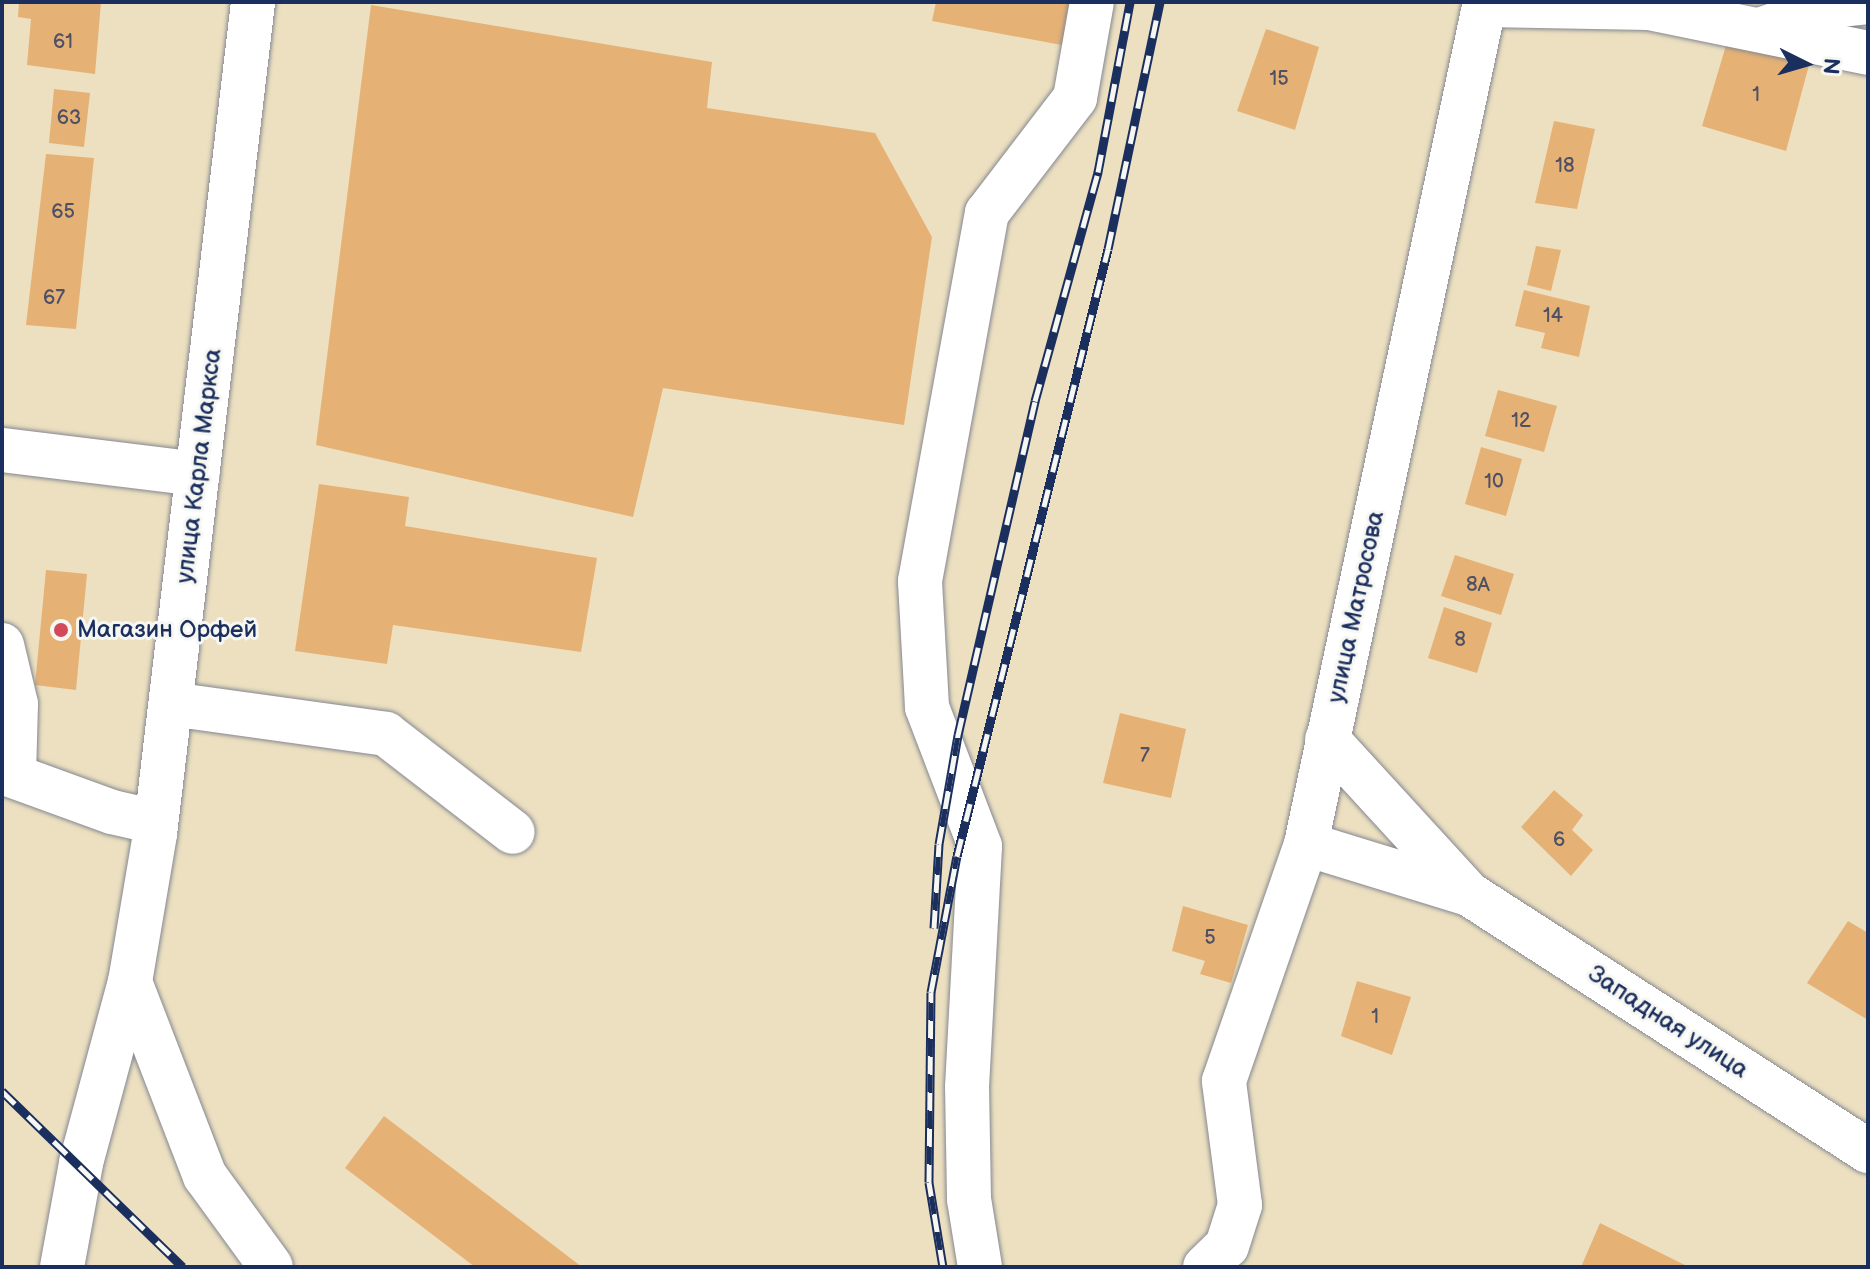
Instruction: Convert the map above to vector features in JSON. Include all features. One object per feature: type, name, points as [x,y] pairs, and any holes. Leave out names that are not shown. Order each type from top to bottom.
[{"type":"street","name":"улица Карла Маркса","points":[[62,1267],[81,1163],[130,982],[156,822],[253,2]]},
{"type":"street","points":[[980,1267],[969,1199],[967,1087],[980,846],[927,707],[920,581],[987,213],[1075,98],[1092,2]]},
{"type":"street","points":[[1757,30],[1830,6],[1868,2]]},
{"type":"street","points":[[1485,4],[1649,8],[1868,53]]},
{"type":"street","name":"улица Матросова","points":[[1205,1267],[1227,1246],[1240,1205],[1224,1081],[1306,844],[1485,4]]},
{"type":"street","points":[[2,450],[198,474]]},
{"type":"street","points":[[2,645],[16,704],[8,774],[112,812],[156,822]]},
{"type":"street","points":[[171,704],[386,734],[513,832]]},
{"type":"street","points":[[1327,739],[1469,894]]},
{"type":"street","points":[[1306,844],[1469,894]]},
{"type":"street","name":"Западная улица","points":[[1469,894],[1868,1151]]},
{"type":"street","points":[[130,982],[205,1176],[271,1267]]},
{"type":"building","points":[[19,2],[101,2],[95,74],[27,65],[31,19],[18,17]]},
{"type":"building","points":[[936,2],[1076,2],[1067,46],[932,21]]},
{"type":"building","points":[[371,5],[712,62],[707,108],[875,133],[932,237],[904,425],[663,388],[633,517],[316,445]]},
{"type":"building","points":[[1266,29],[1319,47],[1295,130],[1237,111]]},
{"type":"building","points":[[1727,42],[1809,65],[1786,151],[1702,126]]},
{"type":"building","points":[[54,89],[90,93],[84,147],[49,143]]},
{"type":"building","points":[[1554,121],[1595,129],[1577,209],[1535,203]]},
{"type":"building","points":[[46,154],[94,158],[76,329],[26,325]]},
{"type":"building","points":[[1536,246],[1561,250],[1551,291],[1527,285]]},
{"type":"building","points":[[1524,290],[1590,306],[1579,357],[1541,348],[1545,333],[1515,326]]},
{"type":"building","points":[[1498,390],[1557,406],[1544,452],[1485,436]]},
{"type":"building","points":[[1481,447],[1522,459],[1506,516],[1465,504]]},
{"type":"building","points":[[319,484],[409,497],[405,526],[597,558],[581,652],[393,625],[387,664],[295,651]]},
{"type":"building","points":[[1455,555],[1514,574],[1501,615],[1441,596]]},
{"type":"building","name":"Магазин Орфей","points":[[46,570],[87,574],[76,690],[35,685]]},
{"type":"building","points":[[1444,607],[1492,623],[1477,673],[1428,658]]},
{"type":"building","points":[[1120,713],[1186,729],[1171,798],[1103,783]]},
{"type":"building","points":[[1554,790],[1583,815],[1572,830],[1593,850],[1571,876],[1521,827]]},
{"type":"building","points":[[1183,906],[1248,925],[1231,983],[1200,974],[1205,961],[1172,951]]},
{"type":"building","points":[[1848,921],[1868,933],[1868,1020],[1807,983]]},
{"type":"building","points":[[1357,981],[1411,997],[1392,1055],[1341,1036]]},
{"type":"building","points":[[384,1116],[582,1267],[475,1267],[345,1168]]},
{"type":"building","points":[[1600,1223],[1689,1267],[1581,1267]]},
{"type":"railway","points":[[934,928],[939,844],[958,735],[1035,401],[1098,172],[1130,2]]},
{"type":"railway","points":[[943,1267],[929,1182],[931,992],[957,856],[1108,249],[1160,2]]},
{"type":"railway","points":[[2,1091],[183,1267]]},
{"type":"place","name":"Магазин Орфей","points":[[61,630]]}]
